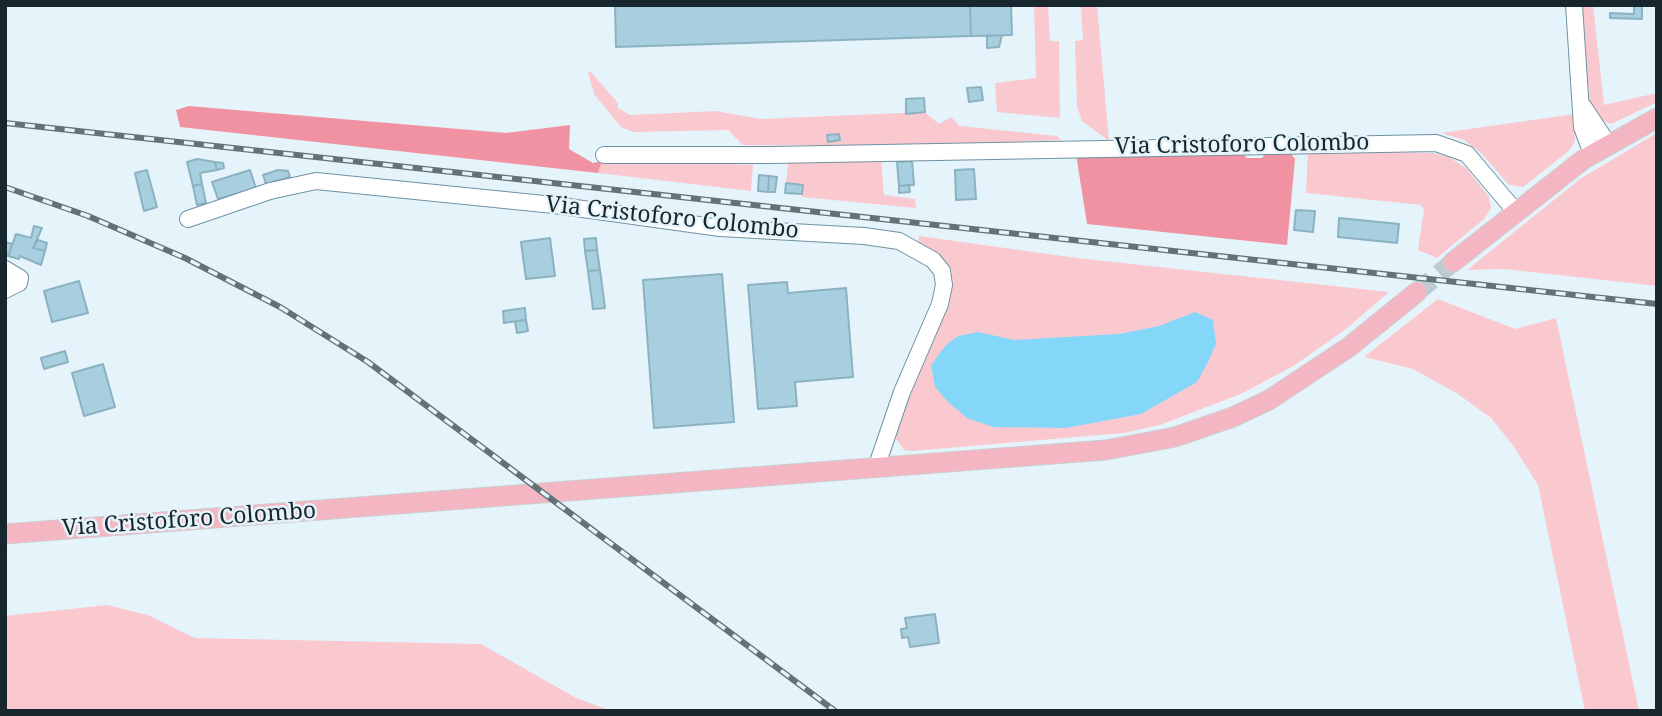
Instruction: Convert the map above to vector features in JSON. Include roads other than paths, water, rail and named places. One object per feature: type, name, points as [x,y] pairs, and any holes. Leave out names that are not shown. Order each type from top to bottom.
[{"type":"main road","points":[[1454,262],[1600,149],[1657,118]]},
{"type":"main road","name":"Via Cristoforo Colombo","points":[[5,534],[1106,450],[1175,437],[1233,417],[1296,384],[1349,347],[1417,292]]},
{"type":"street","points":[[1574,5],[1582,127],[1600,149]]},
{"type":"street","name":"Via Cristoforo Colombo","points":[[604,155],[1436,143],[1466,154],[1516,212]]},
{"type":"street","name":"Via Cristoforo Colombo","points":[[188,219],[270,191],[316,181],[554,205],[720,228],[864,236],[899,241],[933,260],[942,271],[944,285],[940,304],[902,392],[876,468]]},
{"type":"street","points":[[5,290],[20,281],[10,271]]},
{"type":"water","points":[[1195,312],[1213,320],[1216,344],[1208,362],[1197,382],[1141,414],[1066,428],[993,427],[967,418],[935,387],[931,365],[946,345],[958,336],[978,332],[1014,340],[1119,334],[1159,326]]},
{"type":"tunnel","points":[[1417,292],[1453,262]]},
{"type":"railway","points":[[5,123],[1657,304]]},
{"type":"railway","points":[[5,187],[88,216],[185,258],[280,307],[368,362],[835,711]]}]
